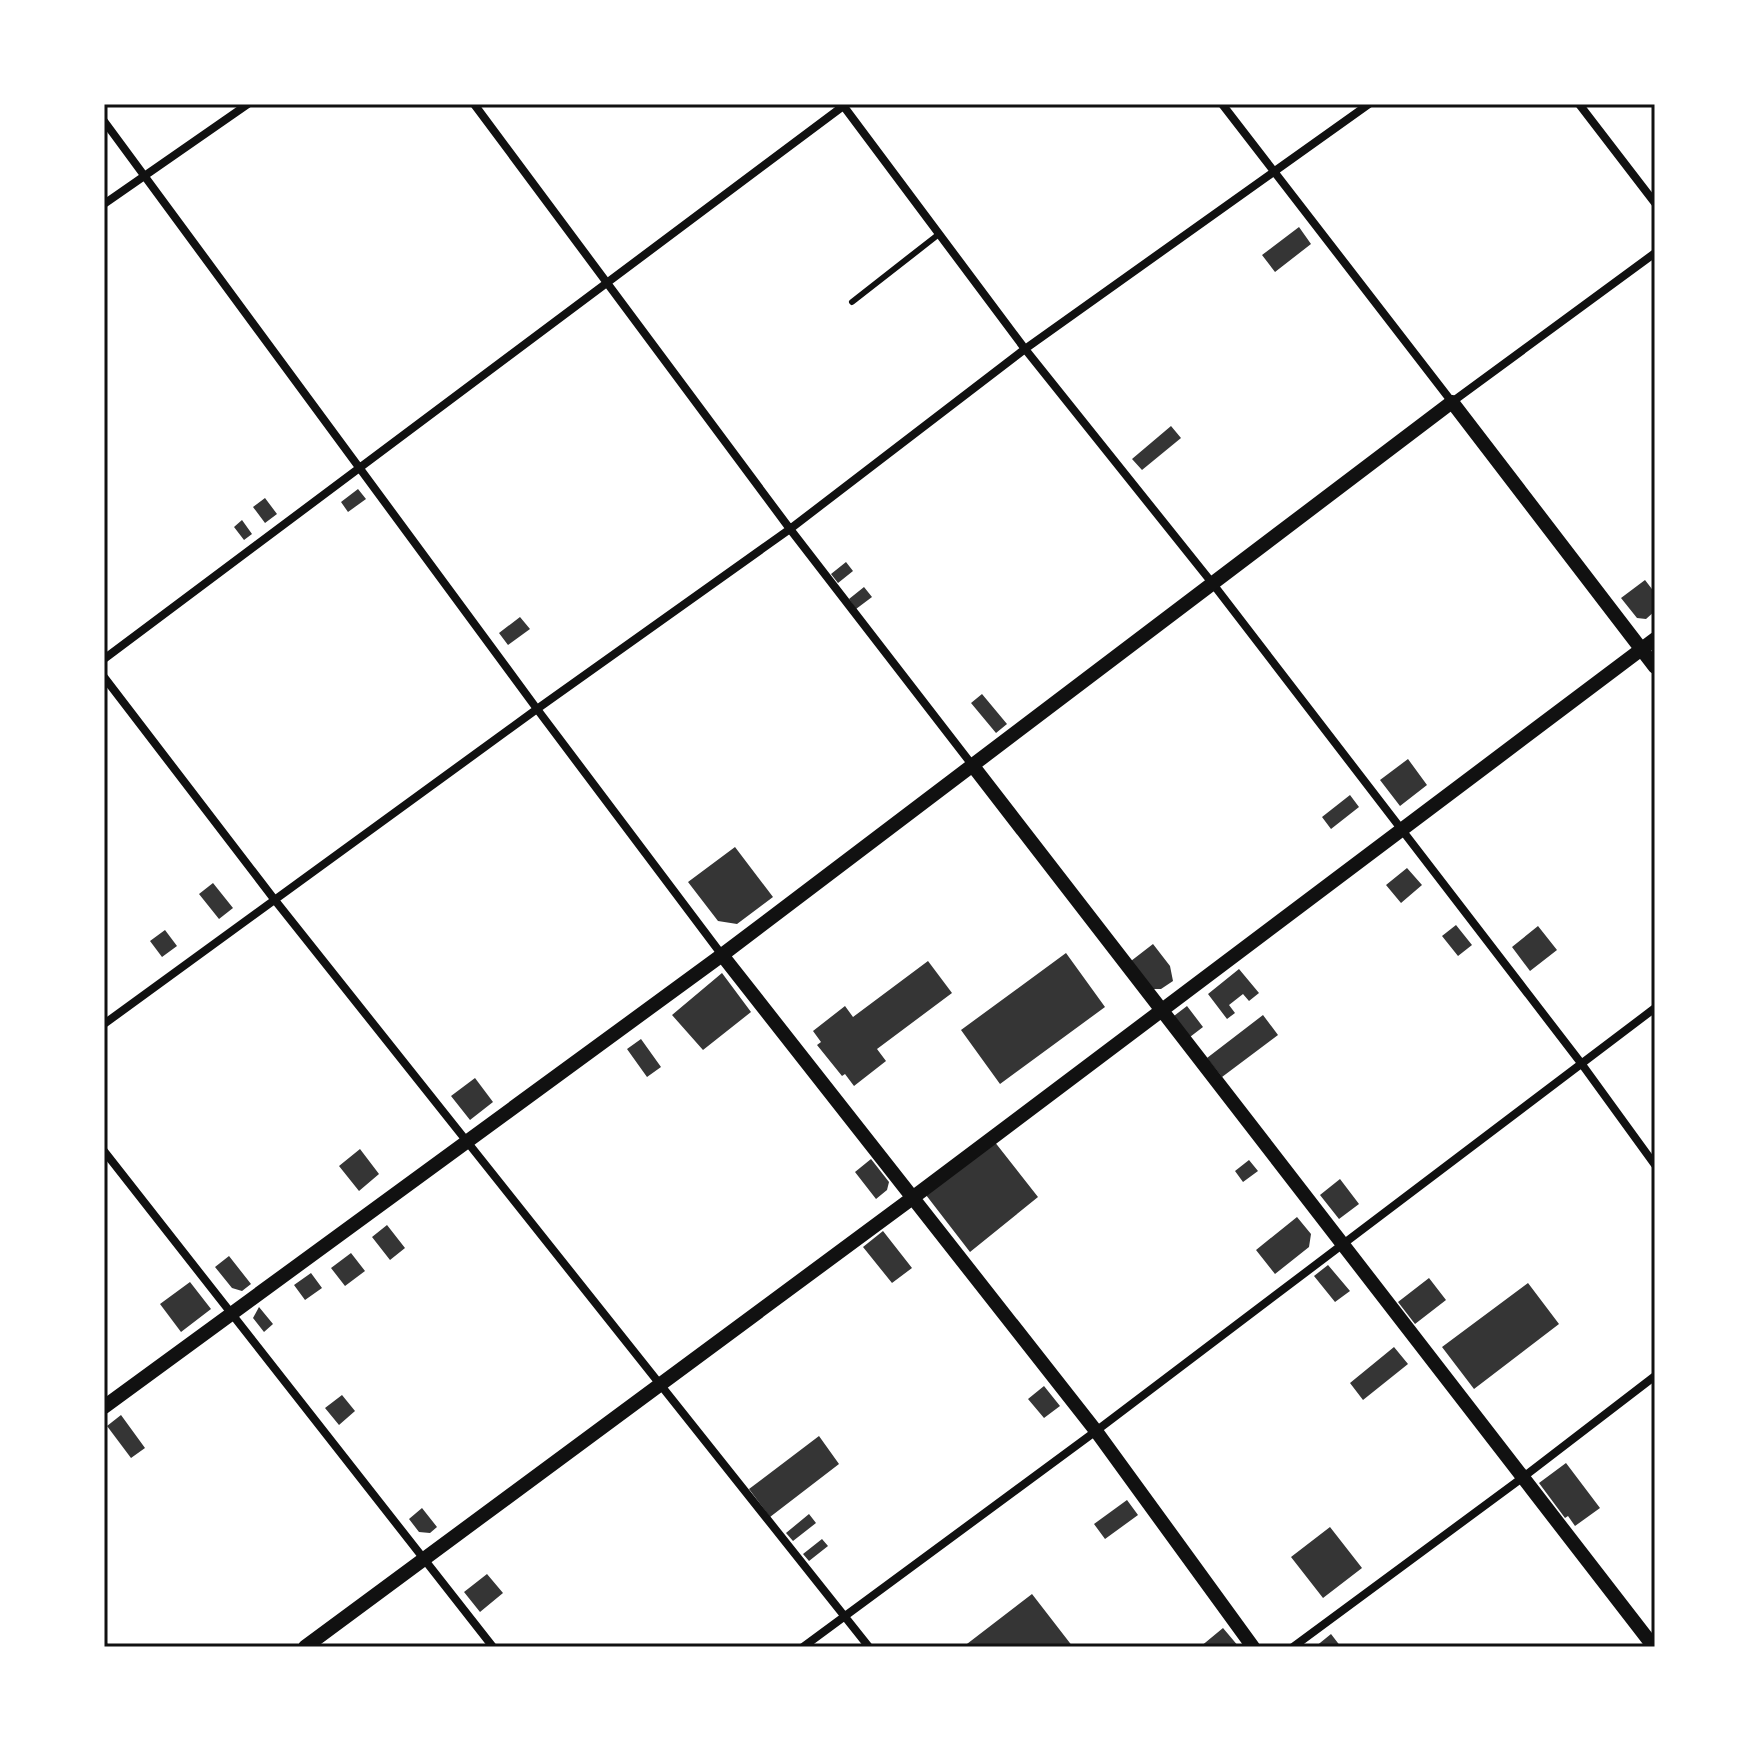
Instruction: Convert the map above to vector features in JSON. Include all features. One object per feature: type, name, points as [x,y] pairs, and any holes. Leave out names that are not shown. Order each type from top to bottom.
[{"type":"street","points":[[104,204],[248,104]]},
{"type":"street","points":[[474,104],[790,529],[1654,1647]]},
{"type":"street","points":[[104,659],[844,104],[1025,349],[1403,829],[1655,1165]]},
{"type":"street","points":[[1222,104],[1655,667]]},
{"type":"street","points":[[104,1024],[790,529],[1025,349],[1369,104]]},
{"type":"street","points":[[1579,104],[1655,203]]},
{"type":"street","points":[[104,121],[722,955],[1096,1431],[1253,1647]]},
{"type":"street","points":[[104,1407],[722,955],[1452,402],[1655,253]]},
{"type":"street","points":[[305,1647],[1162,1012],[1655,639]]},
{"type":"street","points":[[104,677],[274,899],[869,1647]]},
{"type":"street","points":[[803,1647],[1096,1431],[1655,1008]]},
{"type":"street","points":[[104,1151],[493,1647]]},
{"type":"street","points":[[1293,1647],[1655,1376]]},
{"type":"lane","points":[[852,302],[939,234]]},
{"type":"building","points":[[1299,227],[1311,244],[1275,272],[1262,255]]},
{"type":"building","points":[[1171,426],[1181,438],[1142,470],[1132,459]]},
{"type":"building","points":[[358,489],[366,499],[348,512],[341,502]]},
{"type":"building","points":[[265,498],[277,514],[265,523],[253,507]]},
{"type":"building","points":[[242,520],[252,534],[244,540],[234,527]]},
{"type":"building","points":[[846,562],[853,571],[838,583],[831,574]]},
{"type":"building","points":[[1645,580],[1655,593],[1655,611],[1646,619],[1637,618],[1621,598]]},
{"type":"building","points":[[864,587],[872,597],[856,609],[849,599]]},
{"type":"building","points":[[520,617],[530,629],[508,645],[499,633]]},
{"type":"building","points":[[982,694],[1007,724],[996,733],[971,703]]},
{"type":"building","points":[[1408,759],[1427,785],[1400,806],[1380,780]]},
{"type":"building","points":[[1350,795],[1359,807],[1331,829],[1322,817]]},
{"type":"building","points":[[735,847],[773,897],[737,924],[718,921],[688,882]]},
{"type":"building","points":[[1407,868],[1422,885],[1401,903],[1386,885]]},
{"type":"building","points":[[213,883],[233,908],[219,919],[199,894]]},
{"type":"building","points":[[1456,925],[1472,945],[1458,956],[1442,936]]},
{"type":"building","points":[[1538,926],[1557,950],[1530,971],[1512,947]]},
{"type":"building","points":[[165,930],[177,946],[162,957],[150,941]]},
{"type":"building","points":[[1153,944],[1170,966],[1173,981],[1161,989],[1153,989],[1131,961]]},
{"type":"building","points":[[1066,953],[1105,1007],[1000,1084],[961,1030]]},
{"type":"building","points":[[928,961],[952,993],[877,1049],[886,1061],[854,1086],[817,1045],[821,1042],[813,1031],[845,1006],[853,1017]]},
{"type":"building","points":[[1239,969],[1259,993],[1249,1001],[1243,994],[1229,1005],[1235,1013],[1227,1019],[1208,994]]},
{"type":"building","points":[[722,973],[751,1012],[703,1050],[672,1015]]},
{"type":"building","points":[[1187,1006],[1203,1027],[1186,1040],[1170,1019]]},
{"type":"building","points":[[1263,1015],[1278,1035],[1222,1077],[1207,1058]]},
{"type":"building","points":[[641,1039],[661,1067],[647,1077],[627,1049]]},
{"type":"building","points":[[475,1078],[493,1102],[470,1120],[451,1096]]},
{"type":"building","points":[[994,1141],[1038,1197],[970,1252],[926,1195]]},
{"type":"building","points":[[360,1149],[379,1174],[359,1191],[339,1166]]},
{"type":"building","points":[[871,1159],[889,1182],[887,1190],[876,1199],[855,1172]]},
{"type":"building","points":[[1249,1160],[1258,1171],[1243,1182],[1235,1171]]},
{"type":"building","points":[[1340,1179],[1359,1204],[1339,1219],[1320,1195]]},
{"type":"building","points":[[1297,1217],[1311,1234],[1309,1247],[1275,1274],[1256,1250]]},
{"type":"building","points":[[387,1225],[405,1248],[390,1260],[372,1237]]},
{"type":"building","points":[[883,1231],[912,1268],[892,1283],[863,1247]]},
{"type":"building","points":[[351,1253],[365,1271],[345,1286],[331,1268]]},
{"type":"building","points":[[229,1256],[251,1284],[242,1291],[232,1288],[215,1267]]},
{"type":"building","points":[[1328,1265],[1350,1291],[1335,1302],[1314,1276]]},
{"type":"building","points":[[311,1273],[322,1288],[305,1300],[294,1285]]},
{"type":"building","points":[[1429,1278],[1446,1300],[1415,1324],[1398,1302]]},
{"type":"building","points":[[190,1282],[211,1309],[181,1332],[160,1304]]},
{"type":"building","points":[[1528,1283],[1559,1324],[1474,1389],[1442,1347]]},
{"type":"building","points":[[259,1307],[273,1324],[264,1332],[253,1318]]},
{"type":"building","points":[[1394,1347],[1408,1364],[1363,1400],[1350,1383]]},
{"type":"building","points":[[1044,1386],[1060,1406],[1044,1418],[1028,1399]]},
{"type":"building","points":[[342,1395],[355,1411],[339,1425],[325,1408]]},
{"type":"building","points":[[121,1415],[145,1448],[131,1458],[107,1426]]},
{"type":"building","points":[[819,1436],[839,1464],[770,1517],[749,1489]]},
{"type":"building","points":[[1566,1463],[1600,1508],[1575,1526],[1568,1516],[1565,1518],[1539,1483]]},
{"type":"building","points":[[1127,1500],[1138,1515],[1105,1539],[1094,1524]]},
{"type":"building","points":[[422,1508],[437,1527],[430,1533],[419,1532],[409,1519]]},
{"type":"building","points":[[809,1514],[816,1523],[793,1541],[786,1533]]},
{"type":"building","points":[[1330,1527],[1362,1568],[1323,1598],[1291,1557]]},
{"type":"building","points":[[822,1539],[828,1546],[809,1561],[803,1554]]},
{"type":"building","points":[[487,1574],[503,1593],[480,1612],[464,1592]]},
{"type":"building","points":[[1032,1594],[1073,1647],[963,1647]]},
{"type":"building","points":[[1223,1628],[1239,1647],[1200,1647]]},
{"type":"building","points":[[1331,1634],[1341,1647],[1315,1647]]}]
